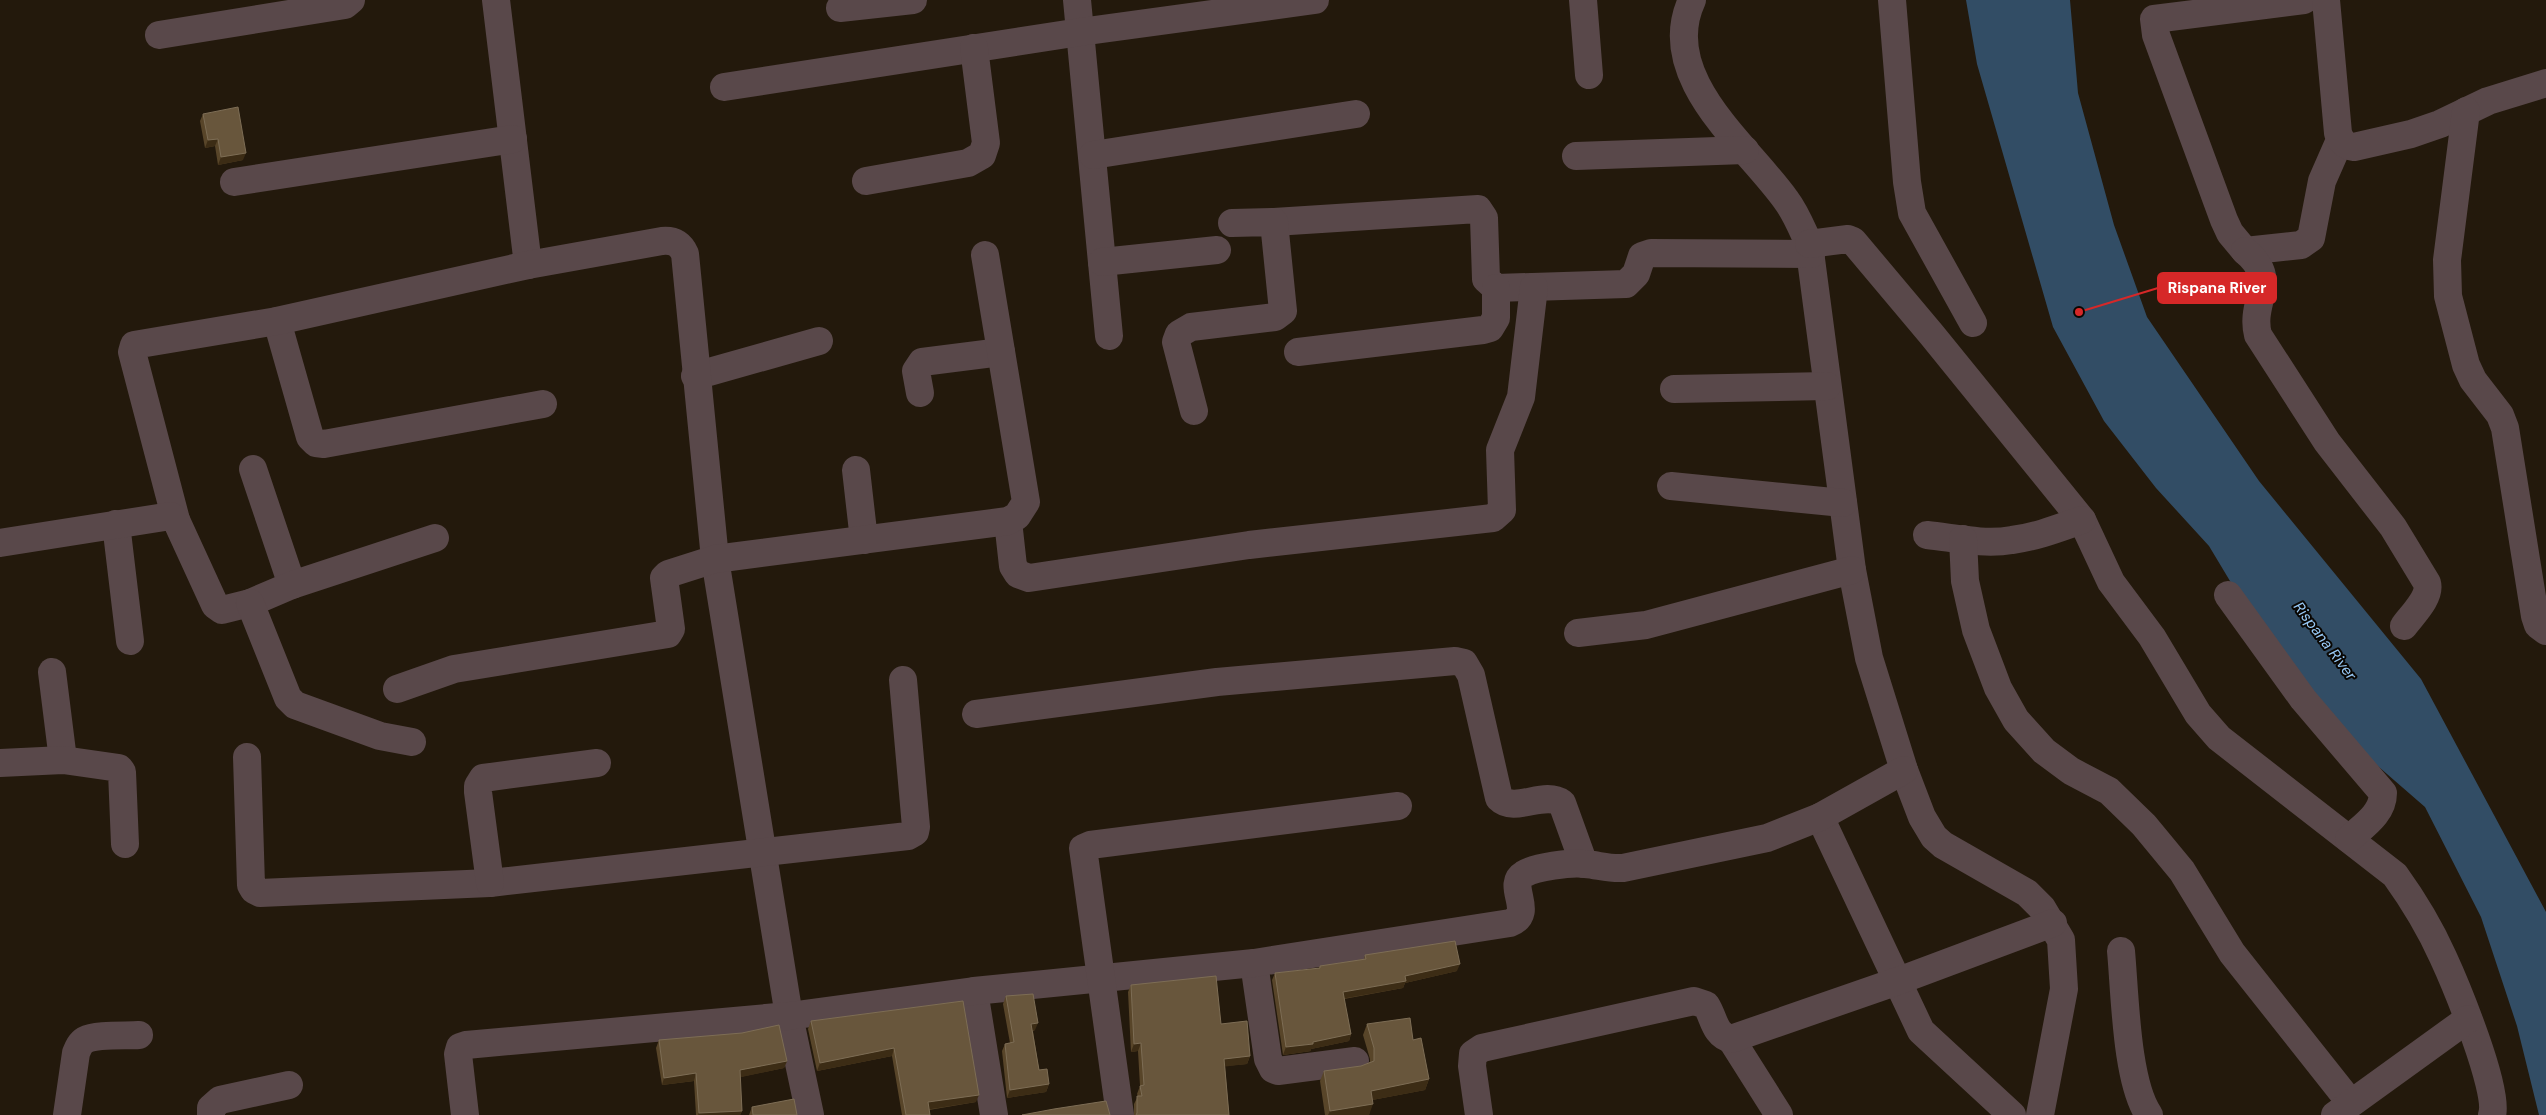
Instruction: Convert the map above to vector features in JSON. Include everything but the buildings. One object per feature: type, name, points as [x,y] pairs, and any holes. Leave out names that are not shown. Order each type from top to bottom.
[{"type":"street","points":[[159,35],[345,5],[351,0]]},
{"type":"street","points":[[496,0],[528,265]]},
{"type":"street","points":[[840,8],[913,0]]},
{"type":"street","points":[[1077,0],[1109,336]]},
{"type":"street","points":[[724,87],[1080,32],[1315,0]]},
{"type":"street","points":[[1583,0],[1589,74]]},
{"type":"street","points":[[1692,0],[1685,29],[1686,56],[1694,80],[1711,111],[1787,200],[1810,249],[1852,570],[1869,658],[1904,770],[1922,817],[1934,838],[2027,893],[2042,908],[2053,923],[2061,940],[2064,989],[2040,1115]]},
{"type":"street","points":[[1892,0],[1907,182],[1912,213],[1973,323]]},
{"type":"street","points":[[2304,0],[2154,9],[2156,35],[2161,53],[2189,120],[2224,220],[2230,233],[2245,251],[2257,261],[2262,276],[2261,298],[2256,316],[2258,334],[2327,442],[2393,527],[2427,583],[2426,595],[2404,626]]},
{"type":"street","points":[[2245,251],[2301,245],[2311,238],[2322,181],[2340,140],[2326,0]]},
{"type":"street","points":[[866,181],[968,164],[982,155],[986,143],[974,48]]},
{"type":"street","points":[[2340,140],[2347,146],[2354,146],[2411,134],[2488,101],[2546,83]]},
{"type":"street","points":[[2466,111],[2447,260],[2448,296],[2466,365],[2473,380],[2500,416],[2505,428],[2535,616],[2538,625],[2546,631]]},
{"type":"street","points":[[1093,155],[1356,114]]},
{"type":"street","points":[[234,182],[513,139]]},
{"type":"street","points":[[1576,156],[1745,150]]},
{"type":"street","points":[[1232,223],[1478,209],[1484,218],[1486,279],[1496,288],[1626,284],[1636,274],[1642,256],[1651,253],[1810,249],[1848,238],[1857,245],[2082,520],[2111,582],[2152,637],[2186,696],[2208,727],[2219,738],[2395,875],[2408,893],[2443,957],[2468,1019],[2493,1099],[2492,1115]]},
{"type":"street","points":[[1194,411],[1176,342],[1179,334],[1191,327],[1280,315],[1284,306],[1274,222]]},
{"type":"street","points":[[436,538],[292,585],[250,603],[225,610],[217,607],[176,520],[132,347],[139,342],[277,321],[528,265],[662,241],[673,241],[680,245],[685,254],[695,376],[715,559],[764,852],[788,1016],[810,1115]]},
{"type":"street","points":[[1102,262],[1217,250]]},
{"type":"street","points":[[397,689],[454,669],[668,634],[671,629],[664,578],[668,574],[715,559],[1008,521],[1017,516],[1026,502],[985,255]]},
{"type":"street","points":[[1008,521],[1014,566],[1018,574],[1028,578],[1249,545],[1493,518],[1502,510],[1500,450],[1521,397],[1534,287]]},
{"type":"street","points":[[1298,352],[1490,328],[1496,318],[1496,288]]},
{"type":"street","points":[[277,321],[310,437],[316,443],[324,444],[543,404]]},
{"type":"street","points":[[695,376],[819,341]]},
{"type":"street","points":[[920,393],[916,370],[922,362],[1001,352]]},
{"type":"street","points":[[1674,389],[1827,386]]},
{"type":"street","points":[[253,469],[292,585]]},
{"type":"street","points":[[856,470],[864,540]]},
{"type":"street","points":[[1672,486],[1843,503]]},
{"type":"street","points":[[0,543],[168,516],[176,520]]},
{"type":"street","points":[[1927,535],[1963,540],[2010,541],[2041,535],[2082,520]]},
{"type":"street","points":[[116,524],[130,641]]},
{"type":"street","points":[[1963,540],[1965,581],[1976,630],[1998,688],[2016,720],[2044,751],[2071,771],[2109,791],[2144,826],[2187,878],[2232,953],[2342,1109],[2468,1019]]},
{"type":"street","points":[[1578,633],[1646,625],[1852,570]]},
{"type":"street","points":[[2228,595],[2303,699],[2379,785],[2383,793],[2383,802],[2378,811],[2348,839]]},
{"type":"street","points":[[250,603],[288,698],[295,705],[380,736],[412,742]]},
{"type":"street","points":[[976,714],[1217,682],[1455,661],[1464,663],[1471,675],[1498,798],[1509,803],[1552,799],[1562,802],[1584,864]]},
{"type":"street","points":[[52,672],[63,760]]},
{"type":"street","points":[[247,757],[251,885],[255,891],[490,883],[908,836],[915,832],[916,826],[903,680]]},
{"type":"street","points":[[0,763],[63,760],[116,766],[122,772],[125,844]]},
{"type":"street","points":[[490,883],[478,792],[478,786],[483,778],[597,763]]},
{"type":"street","points":[[466,1115],[458,1054],[462,1045],[788,1016],[974,991],[1254,963],[1510,923],[1517,920],[1520,915],[1517,884],[1523,874],[1572,864],[1623,868],[1747,844],[1820,817],[1904,770]]},
{"type":"street","points":[[1120,1115],[1102,979],[1082,853],[1085,847],[1398,806]]},
{"type":"street","points":[[1820,817],[1921,1031],[2012,1115]]},
{"type":"street","points":[[1479,1115],[1472,1066],[1473,1054],[1482,1048],[1694,1001],[1706,1005],[1718,1033],[1724,1038],[1731,1039],[1898,981],[2053,923]]},
{"type":"street","points":[[2121,951],[2132,1057],[2143,1101],[2149,1115]]},
{"type":"street","points":[[1254,963],[1268,1059],[1273,1069],[1278,1071],[1355,1061]]},
{"type":"street","points":[[974,991],[994,1115]]},
{"type":"street","points":[[66,1115],[79,1045],[84,1040],[93,1038],[139,1035]]},
{"type":"street","points":[[1731,1039],[1779,1115]]},
{"type":"street","points":[[211,1115],[211,1108],[220,1100],[289,1085]]},
{"type":"water","points":[[1966,0],[2070,0],[2078,93],[2114,225],[2147,317],[2259,481],[2421,679],[2546,912],[2546,1115],[2539,1115],[2517,1026],[2481,917],[2425,807],[2334,728],[2245,606],[2209,546],[2156,488],[2104,421],[2053,327],[1977,64]]},
{"type":"place","name":"Rispana River","points":[[2079,312]]}]
